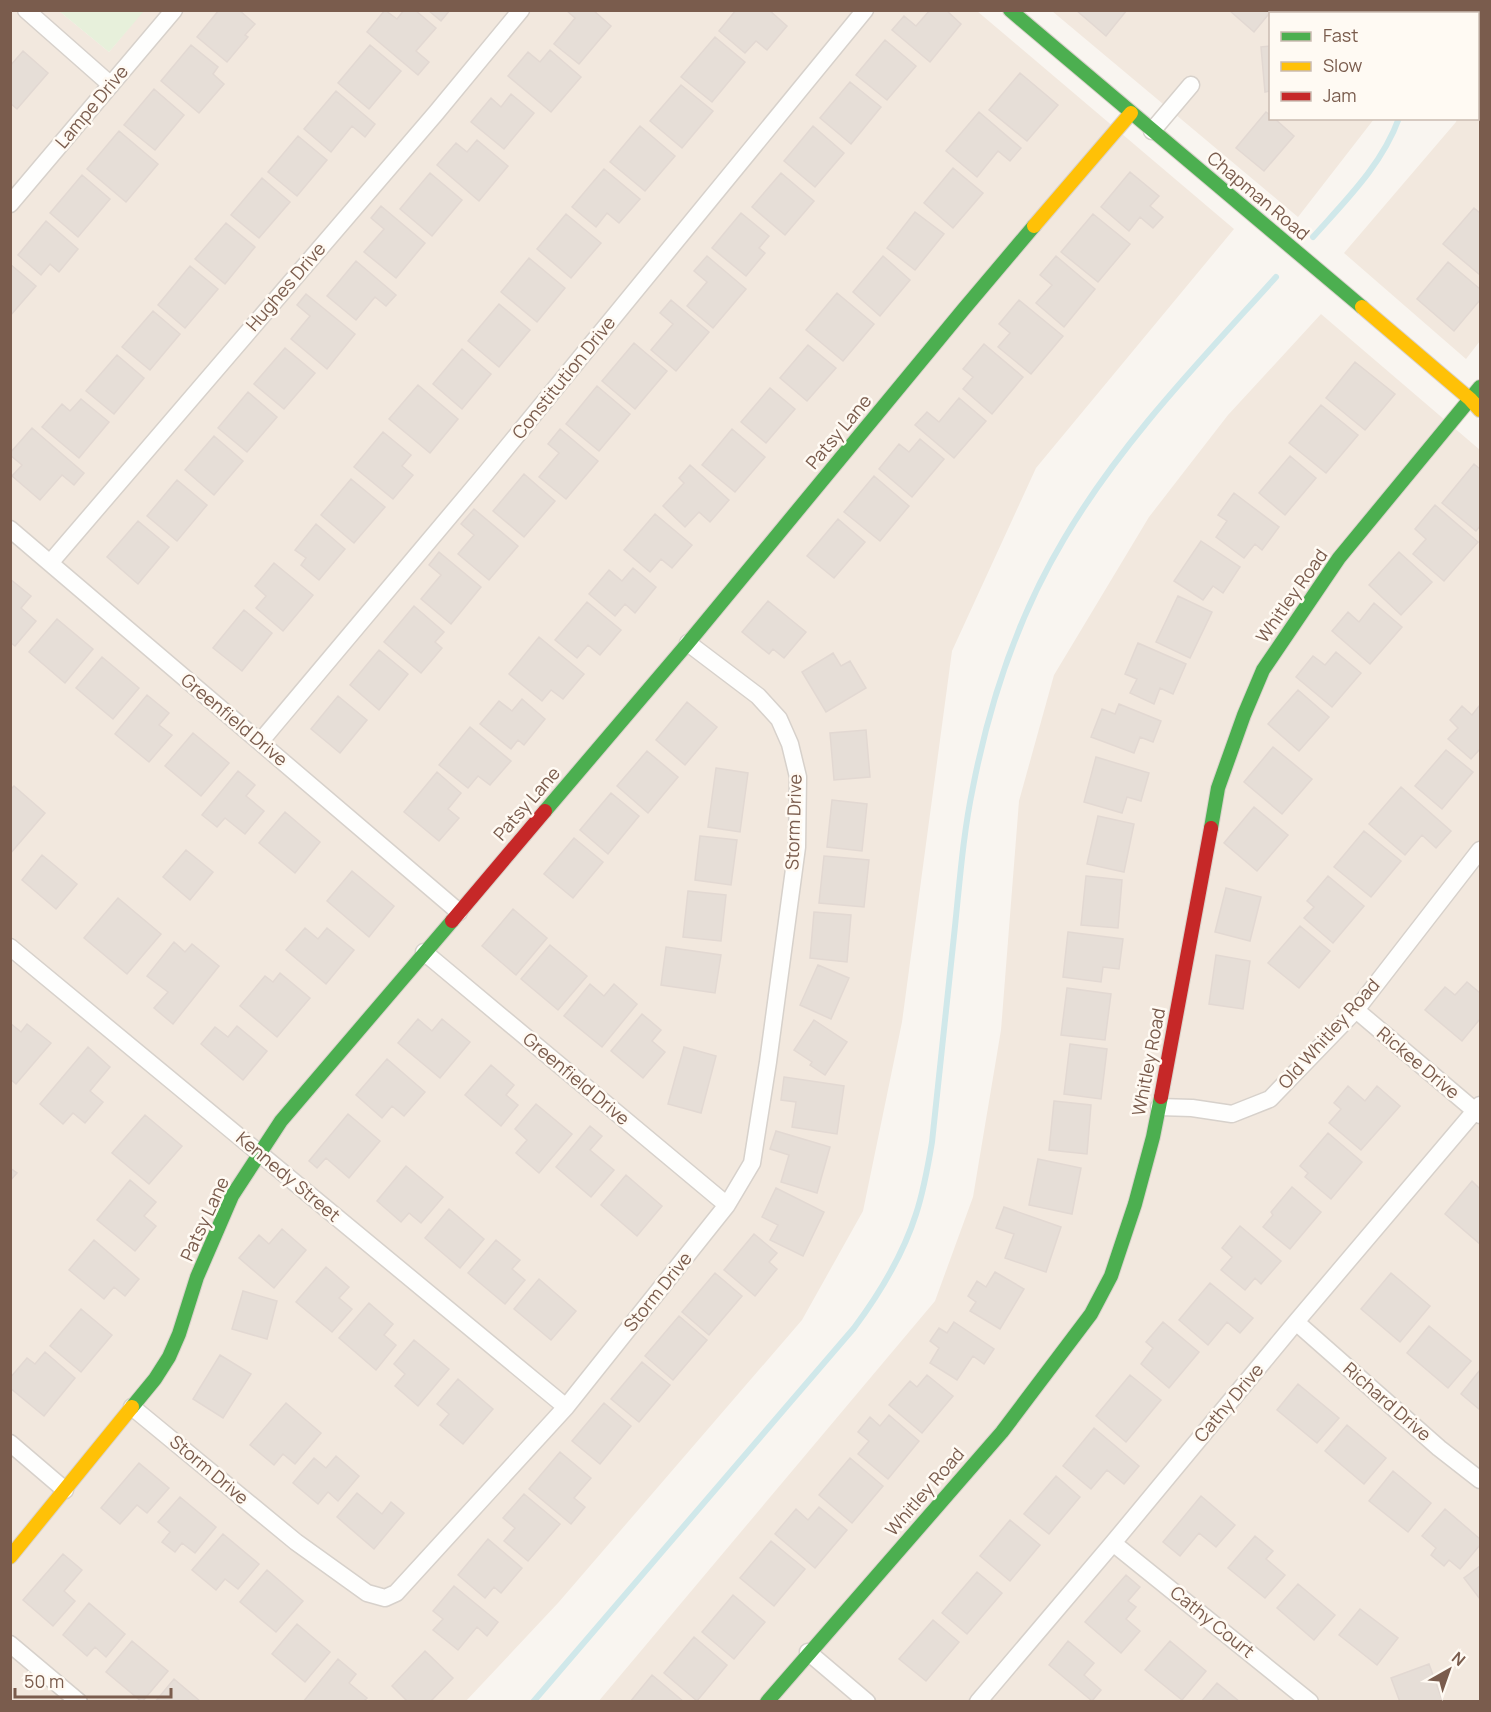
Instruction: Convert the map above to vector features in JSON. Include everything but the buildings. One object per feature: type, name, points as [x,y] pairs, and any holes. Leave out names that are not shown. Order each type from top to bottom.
[{"type":"street","points":[[26,10],[111,85]]},
{"type":"street","name":"Lampe Drive","points":[[10,204],[174,10]]},
{"type":"street","name":"Hughes Drive","points":[[50,563],[405,149],[521,10]]},
{"type":"street","name":"Constitution Drive","points":[[260,742],[486,473],[865,10]]},
{"type":"street","name":"Chapman Road","points":[[1010,10],[1265,224],[1470,399],[1480,411]]},
{"type":"street","points":[[1152,131],[1191,85]]},
{"type":"street","name":"Patsy Lane","points":[[10,1557],[155,1379],[169,1357],[179,1334],[197,1277],[232,1196],[281,1121],[688,643],[963,310],[1131,113]]},
{"type":"street","name":"Whitley Road","points":[[766,1701],[1002,1432],[1091,1314],[1111,1276],[1136,1204],[1172,1044],[1218,788],[1244,715],[1263,670],[1339,558],[1480,387]]},
{"type":"street","name":"Greenfield Drive","points":[[10,529],[459,912]]},
{"type":"street","name":"Storm Drive","points":[[132,1407],[296,1542],[367,1593],[385,1598],[396,1593],[566,1407],[727,1205],[752,1162],[768,1062],[796,848],[798,777],[790,744],[779,718],[758,696],[688,643]]},
{"type":"street","name":"Old Whitley Road","points":[[1159,1107],[1192,1108],[1232,1114],[1270,1099],[1356,1010],[1480,850]]},
{"type":"street","name":"Kennedy Street","points":[[10,947],[566,1407]]},
{"type":"street","name":"Greenfield Drive","points":[[424,952],[727,1205]]},
{"type":"street","name":"Rickee Drive","points":[[1356,1010],[1479,1110]]},
{"type":"street","name":"Cathy Drive","points":[[978,1701],[1113,1543],[1296,1322],[1479,1110]]},
{"type":"street","name":"Richard Drive","points":[[1296,1322],[1439,1448],[1480,1480]]},
{"type":"street","points":[[10,1443],[65,1490]]},
{"type":"street","name":"Cathy Court","points":[[1113,1543],[1310,1701]]},
{"type":"street","points":[[10,1644],[79,1701]]},
{"type":"street","points":[[808,1652],[867,1701]]},
{"type":"shaded area","points":[[144,10],[977,11],[1234,229],[1036,468],[952,651],[902,1022],[863,1211],[802,1320],[558,1603],[466,1701],[11,1702],[11,11],[59,11],[109,52]]},
{"type":"shaded area","points":[[1052,11],[1331,12],[1269,12],[1269,120],[1373,120],[1298,217]]},
{"type":"shaded area","points":[[1440,11],[1480,11],[1480,341],[1466,359],[1344,253],[1457,120],[1479,120],[1479,12]]},
{"type":"shaded area","points":[[1321,314],[1480,450],[1480,1701],[598,1702],[935,1301],[973,1197],[1001,1030],[1019,801],[1054,675],[1149,517],[1228,415]]},
{"type":"green space","points":[[59,11],[144,11],[109,52]]},
{"type":"waterway","points":[[1313,237],[1373,167],[1398,120]]},
{"type":"waterway","points":[[533,1702],[854,1328],[898,1259],[919,1205],[932,1142],[961,866],[973,787],[988,722],[1019,628],[1048,568],[1086,503],[1136,435],[1276,277]]},
{"type":"traffic: fast","points":[[1010,10],[1362,307]]},
{"type":"traffic: fast","points":[[545,811],[688,643],[1034,226]]},
{"type":"traffic: fast","points":[[1211,828],[1218,788],[1263,670],[1339,558],[1480,387]]},
{"type":"traffic: fast","points":[[132,1407],[155,1379],[169,1357],[179,1334],[197,1277],[232,1196],[281,1121],[452,921]]},
{"type":"traffic: fast","points":[[767,1702],[1002,1432],[1091,1314],[1111,1276],[1135,1204],[1161,1097]]},
{"type":"traffic: slow","points":[[1034,226],[1131,113]]},
{"type":"traffic: slow","points":[[1362,307],[1480,410]]},
{"type":"traffic: slow","points":[[10,1557],[132,1407]]},
{"type":"traffic: jam","points":[[452,921],[545,811]]},
{"type":"traffic: jam","points":[[1161,1097],[1211,828]]}]
